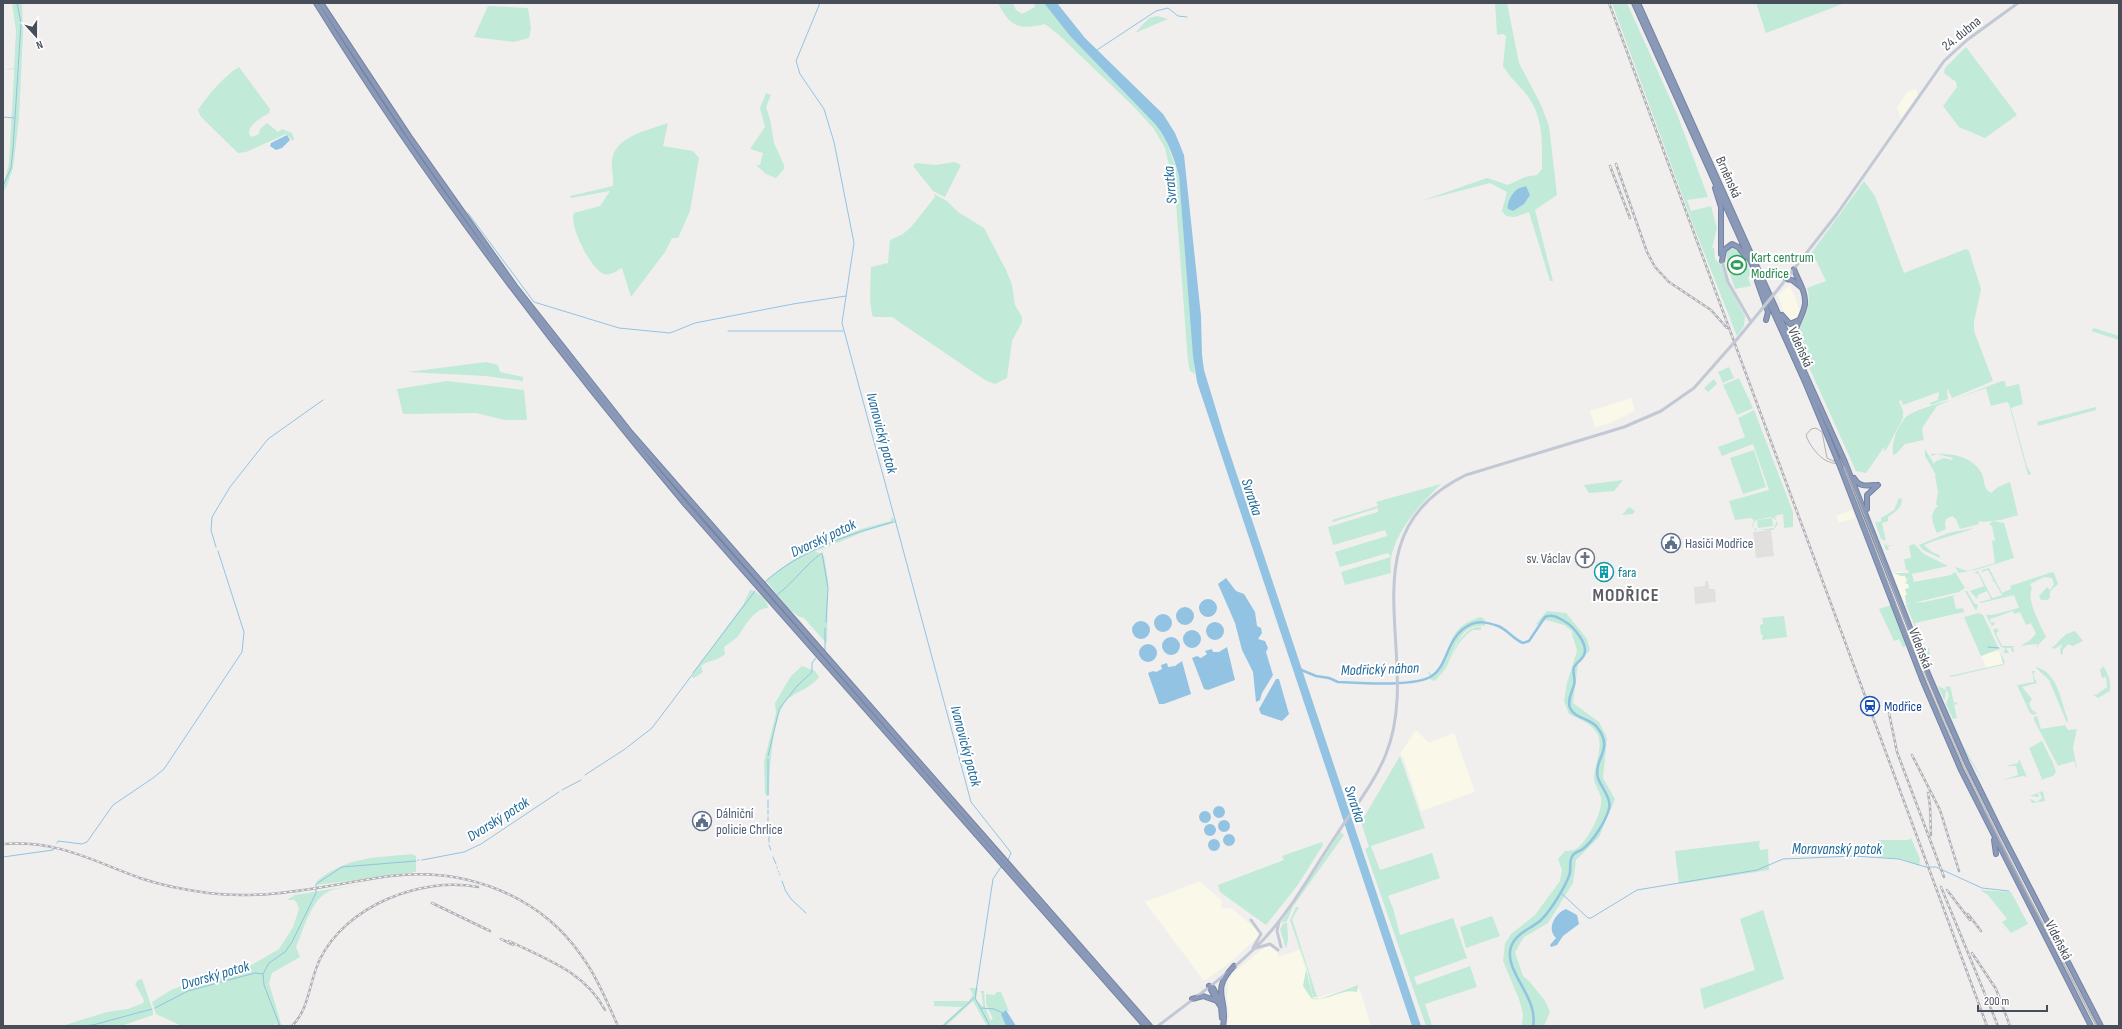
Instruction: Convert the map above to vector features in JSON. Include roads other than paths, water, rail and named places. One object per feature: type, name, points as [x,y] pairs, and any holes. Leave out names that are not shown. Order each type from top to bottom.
[{"type":"highway","points":[[316,3],[410,145],[506,282],[628,436],[684,504],[1145,1026]]},
{"type":"highway","points":[[321,3],[413,142],[514,286],[630,433],[1150,1026]]},
{"type":"highway","name":"Brněnská","points":[[1634,3],[1753,268]]},
{"type":"highway","name":"Brněnská","points":[[1638,3],[1800,360]]},
{"type":"highway","points":[[1708,167],[1721,207],[1722,261]]},
{"type":"highway","points":[[1722,261],[1726,247],[1735,245],[1743,252],[1753,268],[1768,312],[1766,320]]},
{"type":"highway","name":"Vídeňská","points":[[1753,268],[1837,459],[1922,679],[1961,770],[1993,836],[2091,1026]]},
{"type":"highway","points":[[1794,269],[1802,288],[1805,306],[1794,336],[1800,360]]},
{"type":"highway","points":[[1786,279],[1792,280],[1802,288]]},
{"type":"highway","points":[[1775,306],[1788,324],[1793,324],[1800,320]]},
{"type":"highway","name":"Vídeňská","points":[[1800,360],[1871,522],[1929,676],[1967,762],[2001,832],[2101,1026]]},
{"type":"highway","points":[[1845,462],[1859,484],[1865,486],[1878,485],[1870,490],[1866,497],[1866,506],[1871,522]]},
{"type":"highway","points":[[1993,836],[1996,854]]},
{"type":"highway","points":[[1222,1026],[1225,1011],[1220,994],[1220,986],[1223,979],[1234,966]]},
{"type":"highway","points":[[1208,986],[1213,988],[1220,999],[1224,1019]]},
{"type":"highway","points":[[1208,986],[1217,1000],[1222,1012],[1222,1026]]},
{"type":"highway","points":[[1192,999],[1206,996],[1217,1000]]},
{"type":"main road","name":"24. dubna","points":[[1251,951],[1279,920],[1353,811],[1376,774],[1386,753],[1395,720],[1397,688],[1393,591],[1395,566],[1407,530],[1426,503],[1445,487],[1475,471],[1624,427],[1661,411],[1694,388],[1779,288],[1845,203],[1938,68],[1964,42],[2018,3]]},
{"type":"main road","points":[[1722,261],[1728,282],[1751,322]]},
{"type":"main road","points":[[1159,1025],[1251,951],[1261,934],[1251,920]]},
{"type":"main road","points":[[1251,951],[1268,944],[1280,949],[1277,931],[1279,920]]},
{"type":"water","points":[[1044,3],[1057,3],[1085,38],[1163,114],[1175,133],[1184,155],[1201,316],[1204,370],[1224,436],[1421,1026],[1412,1026],[1197,382],[1193,356],[1179,176],[1173,156],[1164,137],[1156,125],[1070,36]]},
{"type":"water","points":[[287,135],[290,140],[282,148],[276,150],[270,146],[271,143]]},
{"type":"water","points":[[1526,186],[1530,195],[1524,204],[1513,211],[1508,209],[1509,200],[1513,194],[1518,189]]},
{"type":"water","points":[[1226,578],[1236,591],[1244,594],[1255,612],[1257,626],[1261,628],[1262,633],[1258,639],[1265,641],[1268,648],[1266,652],[1273,675],[1262,693],[1260,700],[1256,702],[1253,672],[1242,650],[1235,623],[1218,584]]},
{"type":"water","points":[[1204,599],[1212,599],[1217,604],[1215,615],[1212,617],[1204,617],[1199,612],[1199,604]]},
{"type":"water","points":[[1181,607],[1189,607],[1194,612],[1192,623],[1189,625],[1181,625],[1176,620],[1176,612]]},
{"type":"water","points":[[1159,614],[1167,614],[1172,619],[1170,630],[1167,632],[1159,632],[1154,627],[1154,619]]},
{"type":"water","points":[[1137,621],[1145,621],[1150,626],[1148,637],[1145,639],[1137,639],[1132,634],[1132,626]]},
{"type":"water","points":[[1211,622],[1219,622],[1224,627],[1222,638],[1219,640],[1211,640],[1206,635],[1206,627]]},
{"type":"water","points":[[1188,630],[1196,630],[1201,635],[1199,646],[1196,648],[1188,648],[1183,643],[1183,635]]},
{"type":"water","points":[[1167,637],[1175,637],[1180,642],[1178,653],[1175,655],[1167,655],[1162,650],[1162,642]]},
{"type":"water","points":[[1144,644],[1152,644],[1157,649],[1155,660],[1152,662],[1144,662],[1139,657],[1139,649]]},
{"type":"water","points":[[1227,647],[1235,680],[1208,690],[1204,689],[1192,658],[1197,656],[1201,658],[1207,654],[1205,651],[1212,649],[1213,652],[1219,652]]},
{"type":"water","points":[[1182,661],[1191,694],[1164,704],[1159,704],[1148,673],[1153,671],[1156,672],[1162,669],[1161,665],[1167,663],[1168,667],[1175,666]]},
{"type":"water","points":[[1276,679],[1279,679],[1289,714],[1282,721],[1261,714],[1259,709]]},
{"type":"water","points":[[1217,806],[1221,806],[1225,812],[1221,818],[1217,818],[1213,814],[1213,810]]},
{"type":"water","points":[[1203,811],[1207,811],[1211,817],[1207,823],[1203,823],[1199,819],[1199,815]]},
{"type":"water","points":[[1222,820],[1226,820],[1230,826],[1226,832],[1222,832],[1218,828],[1218,824]]},
{"type":"water","points":[[1208,824],[1212,824],[1216,830],[1212,836],[1208,836],[1204,832],[1204,828]]},
{"type":"water","points":[[1227,834],[1231,834],[1235,840],[1231,846],[1227,846],[1223,842],[1223,838]]},
{"type":"water","points":[[1212,839],[1216,839],[1220,845],[1216,851],[1212,851],[1208,847],[1208,843]]},
{"type":"water","points":[[1566,909],[1577,915],[1579,924],[1563,936],[1557,945],[1551,947],[1550,945],[1556,938],[1552,930],[1553,922],[1558,914]]},
{"type":"water","points":[[1006,1010],[1016,1026],[1006,1026],[1001,1014]]},
{"type":"waterway","points":[[3,186],[11,168],[13,149],[21,23],[17,3]]},
{"type":"waterway","name":"Ivanovický potok","points":[[820,3],[796,61],[800,74],[824,109],[834,142],[854,243],[842,323],[971,802],[1011,853],[1008,860]]},
{"type":"waterway","points":[[1097,50],[1156,11],[1168,8],[1178,16],[1187,17]]},
{"type":"waterway","points":[[3,117],[14,118]]},
{"type":"waterway","points":[[468,213],[534,302],[619,328],[670,333],[695,323],[793,304],[846,296]]},
{"type":"waterway","points":[[728,331],[843,331]]},
{"type":"waterway","points":[[216,547],[211,530],[212,517],[230,487],[268,439],[323,400]]},
{"type":"waterway","name":"Dvorský potok","points":[[765,582],[793,561],[825,545],[859,532],[893,522]]},
{"type":"waterway","points":[[57,843],[58,841],[82,844],[87,842],[113,805],[164,769],[242,652],[244,632],[218,551]]},
{"type":"waterway","points":[[777,595],[822,553],[828,588],[826,622]]},
{"type":"waterway","name":"Dvorský potok","points":[[693,673],[755,591]]},
{"type":"waterway","name":"Modřický náhon","points":[[1299,669],[1316,676],[1329,678],[1338,682],[1387,684],[1414,682],[1432,676],[1441,666],[1459,632],[1474,623],[1486,623],[1498,626],[1523,643],[1529,641],[1545,617],[1548,616],[1559,618],[1568,623],[1576,631],[1582,641],[1585,651],[1583,657],[1574,667],[1574,683],[1569,699],[1569,705],[1572,712],[1594,724],[1602,735],[1604,748],[1597,771],[1598,778],[1608,797],[1610,805],[1605,819],[1595,836],[1583,849],[1573,855],[1570,862],[1569,876],[1546,915],[1520,934],[1513,942],[1511,947],[1510,956],[1512,965],[1531,1005],[1533,1026]]},
{"type":"waterway","points":[[825,628],[825,650]]},
{"type":"waterway","points":[[1988,647],[1999,648]]},
{"type":"waterway","points":[[779,709],[797,686],[812,672],[812,663],[816,658]]},
{"type":"waterway","name":"Dvorský potok","points":[[585,775],[625,749],[652,728],[692,675]]},
{"type":"waterway","points":[[768,756],[779,710]]},
{"type":"waterway","points":[[768,759],[768,795]]},
{"type":"waterway","name":"Dvorský potok","points":[[562,790],[581,780]]},
{"type":"waterway","name":"Dvorský potok","points":[[422,860],[464,852],[481,844],[559,792]]},
{"type":"waterway","points":[[768,800],[768,808]]},
{"type":"waterway","points":[[769,837],[769,842]]},
{"type":"waterway","points":[[769,845],[771,850]]},
{"type":"waterway","points":[[3,857],[53,850],[54,848]]},
{"type":"waterway","name":"Moravanský potok","points":[[1560,892],[1588,918],[1591,918],[1637,890],[1757,870],[1783,859],[1854,856],[1899,859],[1926,867],[1936,867],[1982,888],[2009,891]]},
{"type":"waterway","points":[[773,857],[776,864]]},
{"type":"waterway","name":"Dvorský potok","points":[[155,1008],[188,991],[255,973],[263,974],[269,963],[285,952],[292,942],[316,893],[316,884],[342,867],[416,861]]},
{"type":"waterway","name":"Ivanovický potok","points":[[990,1026],[975,998],[993,879],[1001,867]]},
{"type":"waterway","points":[[782,881],[785,889]]},
{"type":"waterway","points":[[785,890],[791,899],[806,913]]},
{"type":"waterway","points":[[263,974],[264,985],[280,1026]]},
{"type":"waterway","points":[[943,1026],[974,998]]},
{"type":"waterway","points":[[981,1008],[994,1009],[1003,1013]]},
{"type":"waterway","name":"Dvorský potok","points":[[77,1026],[93,1025],[152,1009]]},
{"type":"tram line","points":[[2096,1026],[2008,857],[1974,789],[1942,719],[1844,469],[1824,459],[1814,450],[1806,435],[1811,429],[1816,428],[1822,432],[1827,458],[1844,466],[1943,718],[2009,857],[2097,1026]]},
{"type":"railway","points":[[1609,3],[1987,1026]]},
{"type":"railway","points":[[1616,164],[1647,252],[1655,267],[1669,282],[1711,310],[1727,328]]},
{"type":"railway","points":[[1610,166],[1630,218]]},
{"type":"railway","points":[[1889,713],[1897,752],[1944,877]]},
{"type":"railway","points":[[1912,755],[1940,810],[1959,871]]},
{"type":"railway","points":[[1928,793],[1931,835]]},
{"type":"railway","points":[[3,844],[42,845],[75,853],[159,884],[200,892],[231,895],[277,893],[391,876],[418,874],[445,876],[472,881],[497,889],[521,901],[543,916],[563,934],[581,955],[592,972],[618,1026]]},
{"type":"railway","points":[[292,1026],[298,1019],[306,1003],[316,967],[332,940],[348,924],[366,910],[387,899],[410,891],[433,886],[456,885],[478,887]]},
{"type":"railway","points":[[1941,887],[1998,1026]]},
{"type":"railway","points":[[1947,890],[1970,920]]},
{"type":"railway","points":[[432,903],[490,931]]},
{"type":"railway","points":[[1968,914],[1981,931]]},
{"type":"railway","points":[[501,939],[513,945]]},
{"type":"railway","points":[[509,941],[550,961],[576,976],[597,997],[605,1010]]},
{"type":"railway","points":[[1972,953],[1996,989],[2010,1026]]},
{"type":"place","name":"Kart centrum Modřice","points":[[1737,265]]},
{"type":"place","name":"Hasiči Modřice","points":[[1671,543]]},
{"type":"place","name":"sv. Václav","points":[[1585,558]]},
{"type":"place","name":"fara","points":[[1604,572]]},
{"type":"place","name":"Modřice","points":[[1870,706]]},
{"type":"place","name":"Dálniční policie Chrlice","points":[[702,821]]},
{"type":"district","name":"MODŘICE","points":[[1626,595]]},
{"type":"water label","name":"Svratka","points":[[1170,185]]},
{"type":"water label","name":"Svratka","points":[[1252,497]]},
{"type":"water label","name":"Svratka","points":[[1355,804]]}]
